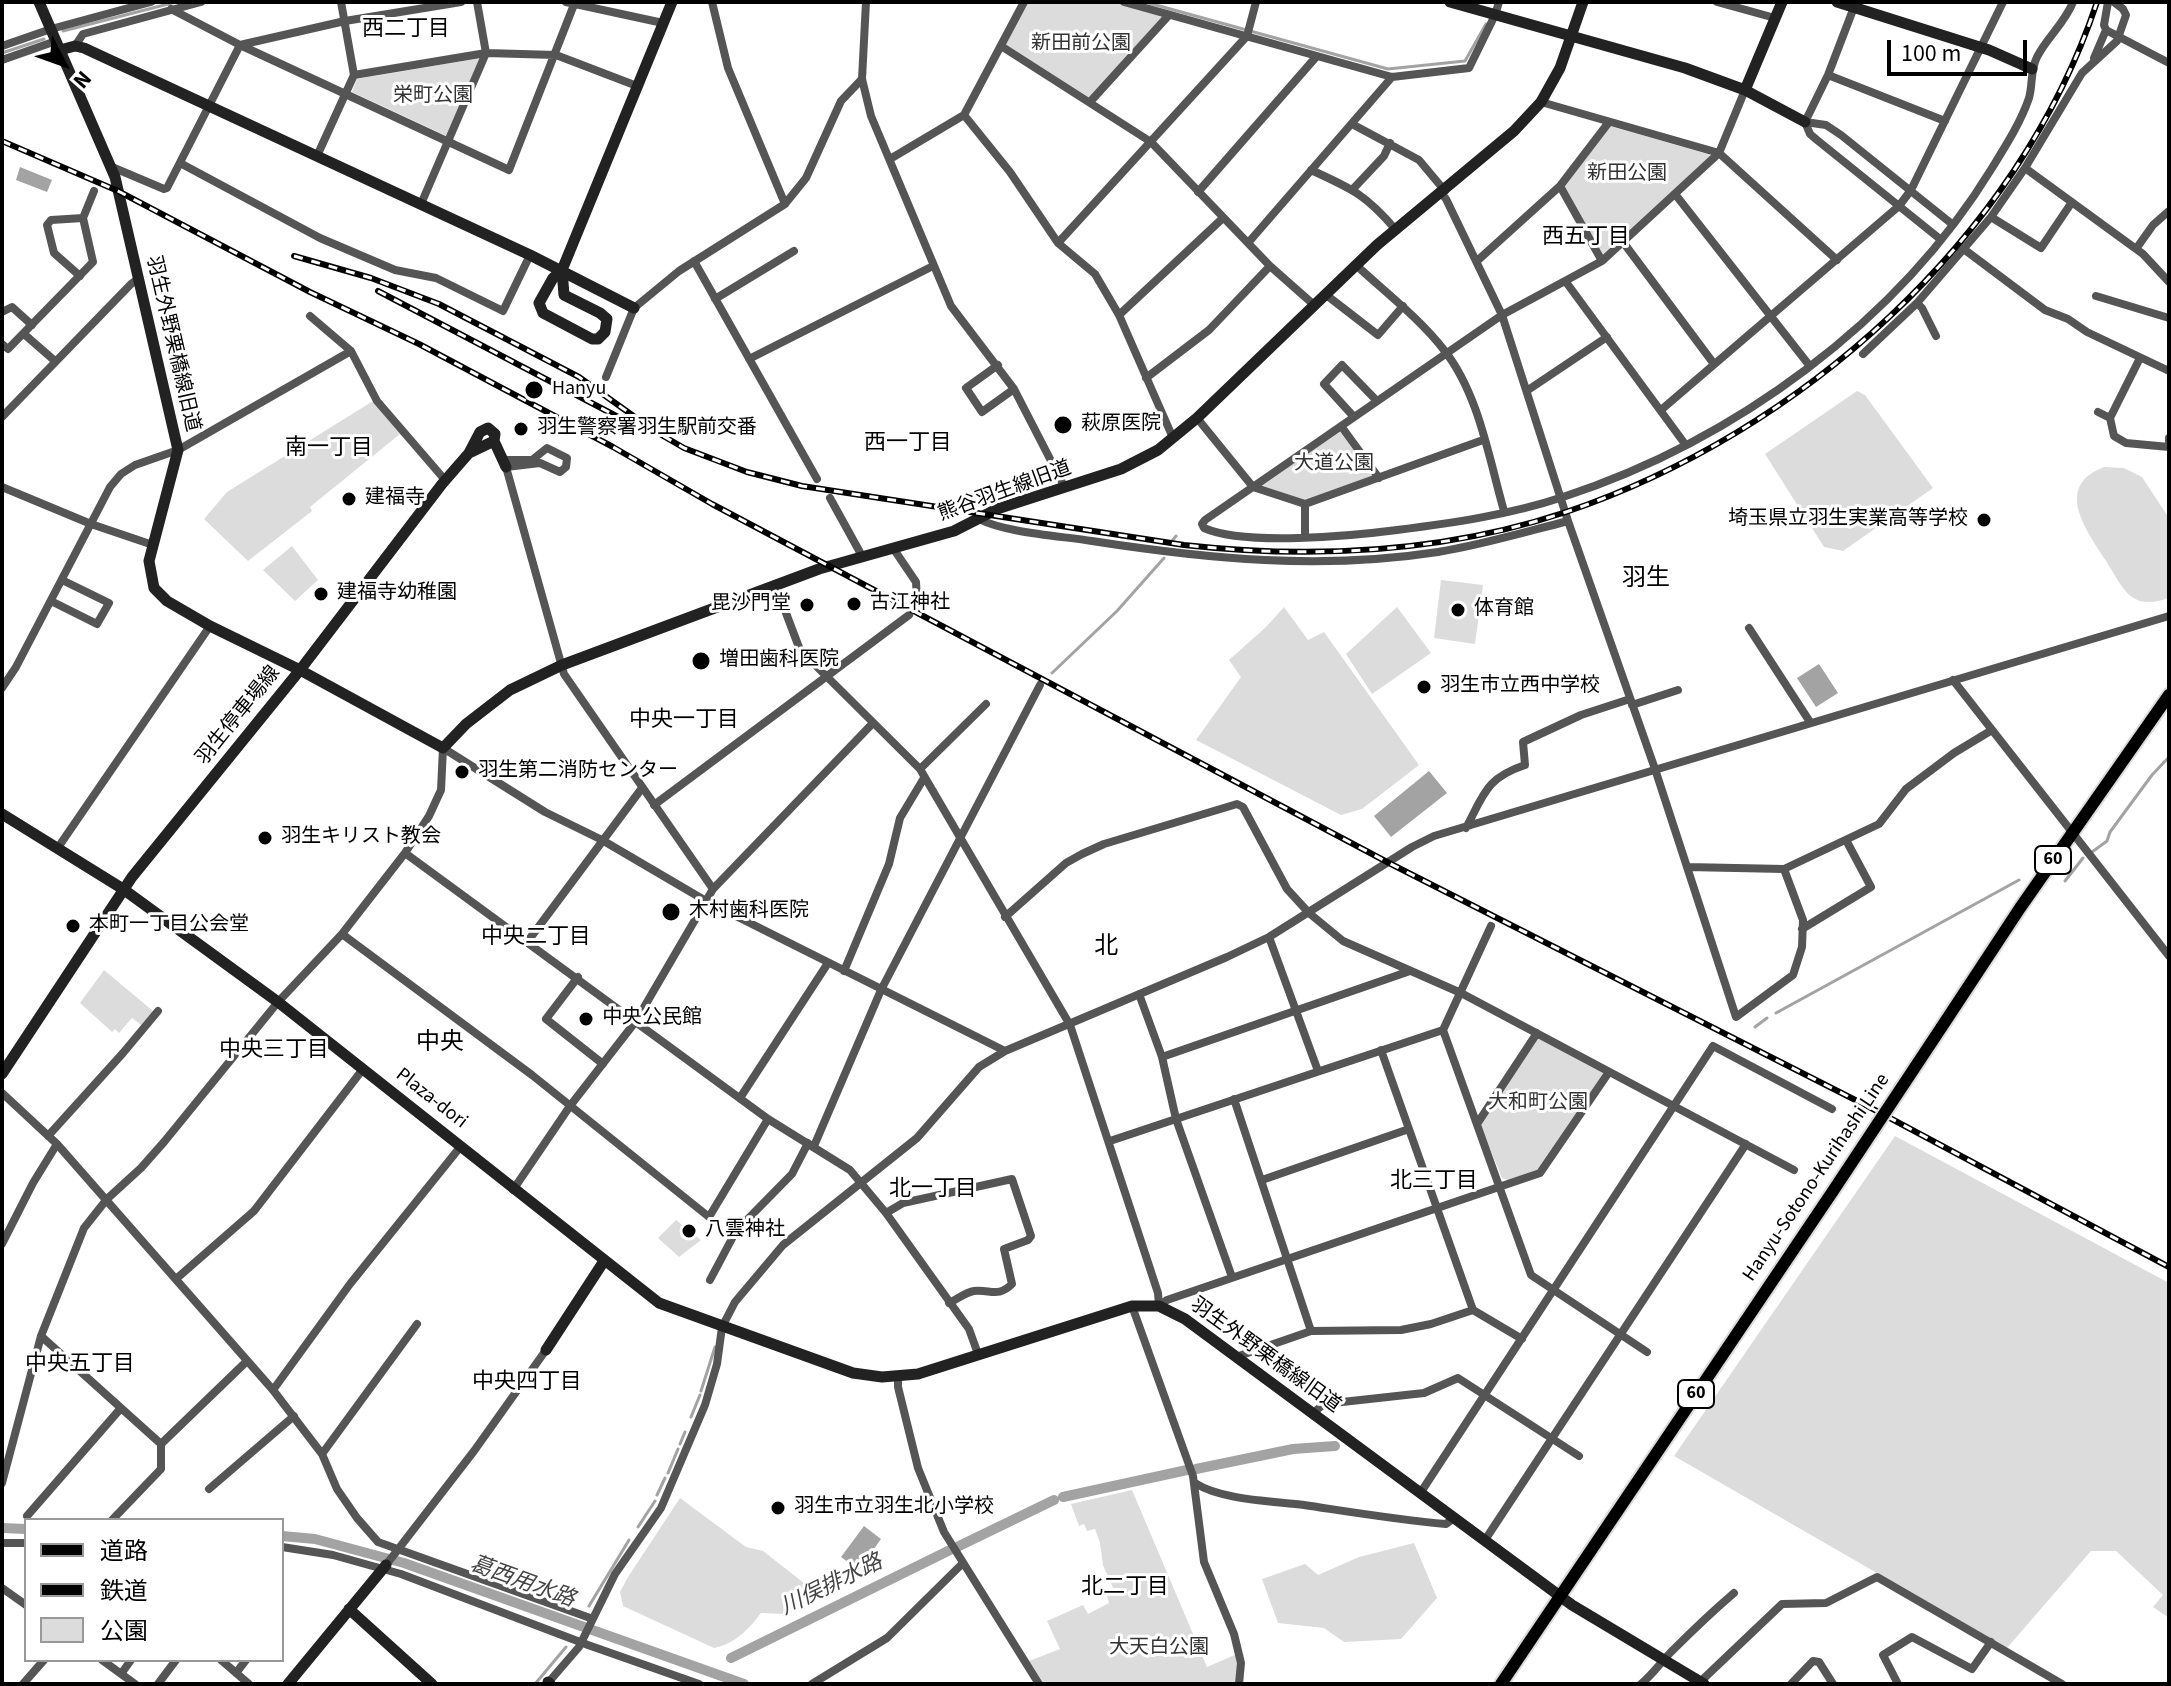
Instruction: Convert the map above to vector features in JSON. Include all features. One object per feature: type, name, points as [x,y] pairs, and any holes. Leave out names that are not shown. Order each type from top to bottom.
[{"type":"main road","name":"Hanyu-Sotono-Kurihashi Line","points":[[1501,1684],[1941,1028],[2169,695]]},
{"type":"street","name":"羽生外野栗橋線旧道","points":[[39,2],[112,167],[178,450],[149,561],[154,588],[167,601],[210,626],[300,670]]},
{"type":"street","points":[[2,60],[56,40],[116,6],[151,2]]},
{"type":"street","points":[[75,46],[83,34],[201,2]]},
{"type":"street","points":[[317,156],[354,75],[341,2]]},
{"type":"street","points":[[112,167],[164,189],[240,45],[345,21],[461,2]]},
{"type":"street","points":[[421,204],[486,53],[477,2]]},
{"type":"street","points":[[566,2],[663,23]]},
{"type":"street","points":[[171,9],[240,45],[509,170],[575,2]]},
{"type":"street","points":[[562,270],[564,295],[607,319],[605,332],[598,339],[592,339],[540,310],[541,297],[562,270],[672,2]]},
{"type":"street","points":[[712,2],[728,68],[785,204]]},
{"type":"street","points":[[866,2],[862,79],[871,116],[951,306],[1014,389],[1065,488]]},
{"type":"street","points":[[890,159],[964,115],[1024,2]]},
{"type":"street","points":[[1124,2],[1392,77],[1469,68],[1499,2]]},
{"type":"street","points":[[1058,243],[1247,36],[1256,2]]},
{"type":"street","points":[[1450,2],[1685,68],[1745,90],[1805,122],[1826,125],[1952,224]]},
{"type":"street","name":"熊谷羽生線旧道","points":[[443,748],[466,724],[510,690],[562,665],[775,584],[954,531],[1006,506],[1143,460],[1197,418],[1356,265],[1514,131],[1541,102],[1560,68],[1583,2]]},
{"type":"street","points":[[1717,2],[1775,18]]},
{"type":"street","points":[[1782,2],[1719,153],[1623,242],[1602,261],[1502,315],[1445,352],[1205,520],[1202,524],[1204,528],[1253,536],[1305,537],[1457,522],[1562,498],[1685,444],[1750,407],[1809,365],[1882,304],[1952,224],[1983,182],[2013,131],[2028,101],[2032,69],[2047,39],[2067,16],[2073,2]]},
{"type":"street","points":[[1837,2],[1855,5],[1981,47],[2032,69]]},
{"type":"street","points":[[1661,410],[1899,206],[1911,190],[2003,2]]},
{"type":"street","points":[[1863,354],[1917,303],[1965,250],[2025,168],[2070,89],[2092,62],[2113,46],[2126,15],[2111,2],[2104,25],[2106,30],[2092,62]]},
{"type":"street","points":[[1855,5],[1828,75],[1805,122],[1810,134],[1940,239]]},
{"type":"street","points":[[1090,102],[1169,15]]},
{"type":"street","points":[[2106,30],[2169,63]]},
{"type":"street","points":[[2,46],[56,40],[75,46],[530,255],[634,308]]},
{"type":"street","points":[[1001,46],[1151,142],[1270,266],[1313,304]]},
{"type":"street","points":[[354,75],[486,53],[556,55],[637,86]]},
{"type":"street","points":[[1198,192],[1316,57]]},
{"type":"street","points":[[1828,75],[1945,121]]},
{"type":"street","points":[[1248,243],[1392,77]]},
{"type":"street","points":[[606,377],[634,308],[694,261],[785,204],[806,178],[841,101],[862,79]]},
{"type":"street","points":[[1541,102],[1719,153],[1837,260]]},
{"type":"street","points":[[964,115],[1010,172],[1058,243],[1095,274],[1119,315],[1173,438]]},
{"type":"street","points":[[1477,261],[1560,186],[1609,122]]},
{"type":"street","points":[[1352,124],[1419,160],[1443,192],[1502,315],[1568,521],[1655,769],[1736,1017],[1793,975],[1802,947],[1803,920],[1784,869]]},
{"type":"street","points":[[1353,189],[1384,156],[1390,143]]},
{"type":"street","points":[[180,163],[320,238],[395,270],[436,278],[503,311],[530,255]]},
{"type":"street","points":[[2025,168],[2136,249],[2169,282]]},
{"type":"street","points":[[1311,170],[1353,189],[1372,203],[1396,230]]},
{"type":"street","points":[[1560,186],[1602,261]]},
{"type":"street","points":[[2,344],[8,349],[93,262],[83,218],[94,191]]},
{"type":"street","points":[[1675,194],[1809,365]]},
{"type":"street","points":[[1991,217],[2041,248],[2072,202]]},
{"type":"street","points":[[2136,249],[2153,225],[2169,211]]},
{"type":"street","points":[[80,276],[54,253],[47,225],[51,220],[83,218]]},
{"type":"street","points":[[1119,315],[1223,218]]},
{"type":"street","points":[[1623,242],[1714,364]]},
{"type":"street","points":[[1965,250],[2045,310],[2169,371]]},
{"type":"street","points":[[715,299],[794,251]]},
{"type":"street","points":[[694,261],[817,479]]},
{"type":"street","points":[[1356,265],[1403,306],[1445,352],[1469,395],[1504,511]]},
{"type":"street","points":[[749,359],[933,266]]},
{"type":"street","points":[[1146,378],[1209,330],[1270,266]]},
{"type":"street","points":[[2,417],[138,279]]},
{"type":"street","points":[[1566,282],[1685,444]]},
{"type":"street","points":[[1325,294],[1378,335],[1403,306]]},
{"type":"street","points":[[2096,296],[2169,318]]},
{"type":"street","points":[[1917,303],[1936,336]]},
{"type":"street","points":[[2,312],[12,307],[32,325]]},
{"type":"street","points":[[310,316],[351,351],[377,401],[445,480]]},
{"type":"street","points":[[24,334],[55,361]]},
{"type":"street","points":[[1528,390],[1607,337]]},
{"type":"street","points":[[2,688],[110,487],[121,474],[135,465],[178,450],[351,351]]},
{"type":"street","points":[[2140,358],[2110,418],[2114,436],[2126,443],[2169,442]]},
{"type":"street","points":[[998,365],[966,388],[982,412],[1014,389]]},
{"type":"street","points":[[1354,417],[1324,384],[1342,365],[1377,401]]},
{"type":"street","points":[[2098,412],[2110,418]]},
{"type":"street","points":[[1197,418],[1253,487],[1305,504],[1483,440]]},
{"type":"street","points":[[1341,426],[1379,478]]},
{"type":"street","name":"羽生停車場線","points":[[2,1074],[123,889],[169,828],[300,670],[469,453],[483,429],[493,432],[494,441],[506,464]]},
{"type":"street","points":[[547,448],[565,456],[568,462],[560,472],[540,463],[506,464],[532,460],[547,448]]},
{"type":"street","points":[[506,464],[564,674],[713,889]]},
{"type":"street","points":[[2,487],[91,524],[153,545]]},
{"type":"street","points":[[830,498],[862,556]]},
{"type":"street","points":[[1305,504],[1305,537]]},
{"type":"street","points":[[979,519],[1010,528],[1174,554],[1247,561],[1305,562],[1439,552],[1568,521]]},
{"type":"street","points":[[893,548],[916,582],[917,599]]},
{"type":"street","points":[[51,601],[97,624],[109,603],[62,580]]},
{"type":"street","points":[[775,584],[800,650],[922,774],[1070,1025],[1110,1141],[1158,1293],[1159,1306]]},
{"type":"street","points":[[654,805],[909,615]]},
{"type":"street","points":[[548,1683],[583,1641],[615,1574],[661,1508],[714,1379],[722,1327],[735,1302],[783,1245],[917,1138],[979,1067],[1005,1051],[1269,937],[1434,836],[2169,616]]},
{"type":"street","points":[[57,849],[210,626]]},
{"type":"street","points":[[1749,628],[1810,722]]},
{"type":"street","points":[[300,670],[443,748],[545,812],[602,840],[706,901],[1005,1051]]},
{"type":"street","points":[[1953,680],[2169,956]]},
{"type":"street","points":[[710,1280],[736,1231],[792,1174],[811,1145],[881,990],[1040,685]]},
{"type":"street","points":[[1466,828],[1490,783],[1506,771],[1525,765],[1523,742],[1581,715],[1678,690]]},
{"type":"street","points":[[844,971],[889,864],[900,818],[922,774],[986,704]]},
{"type":"street","points":[[513,1190],[570,1106],[636,1021],[713,889],[873,723]]},
{"type":"street","points":[[1687,867],[1784,869],[1879,824],[1906,789],[1954,753],[1992,730]]},
{"type":"street","points":[[2,1483],[41,1336],[84,1228],[107,1199],[164,1142],[278,1002],[342,934],[405,853],[429,816],[441,790],[443,748]]},
{"type":"street","points":[[528,941],[642,788]]},
{"type":"street","points":[[1005,917],[1066,863],[1082,854],[1104,844],[1237,804],[1243,807],[1287,889],[1309,913],[1343,941],[1461,993],[1794,1170]]},
{"type":"street","points":[[2,814],[123,889]]},
{"type":"street","points":[[1802,929],[1871,887],[1846,840]]},
{"type":"street","points":[[405,853],[768,1119],[850,1170],[886,1213],[969,1329],[978,1354]]},
{"type":"street","name":"Plaza-dori","points":[[123,889],[278,1002],[659,1303],[722,1327]]},
{"type":"street","points":[[1491,926],[1443,1030],[1531,1275],[1647,1352]]},
{"type":"street","points":[[342,934],[570,1106],[709,1217],[768,1119]]},
{"type":"street","points":[[1269,937],[1318,1071]]},
{"type":"street","points":[[740,1098],[828,963]]},
{"type":"street","points":[[1162,1057],[1411,971]]},
{"type":"street","points":[[578,977],[546,1019],[603,1064]]},
{"type":"street","points":[[1139,994],[1162,1057],[1176,1119],[1232,1277]]},
{"type":"street","points":[[48,1136],[158,1011]]},
{"type":"street","points":[[1110,1141],[1443,1030]]},
{"type":"street","points":[[1477,1124],[1537,1033]]},
{"type":"street","points":[[1421,1492],[1713,1046],[1832,1109]]},
{"type":"street","points":[[1381,1050],[1473,1310],[1522,1339]]},
{"type":"street","points":[[176,1279],[254,1211],[363,1069]]},
{"type":"street","points":[[1159,1306],[1167,1300],[1232,1277],[1501,1188],[1544,1170],[1609,1072]]},
{"type":"street","points":[[2,1093],[57,1144],[273,1390],[322,1454],[337,1489],[378,1542],[592,1621]]},
{"type":"street","points":[[1234,1099],[1311,1331]]},
{"type":"street","points":[[1262,1180],[1409,1129]]},
{"type":"street","points":[[2,1244],[57,1144]]},
{"type":"street","points":[[1485,1540],[1746,1144]]},
{"type":"street","points":[[273,1390],[350,1284],[461,1146]]},
{"type":"street","points":[[886,1213],[903,1203],[1012,1179],[1031,1236],[1004,1249],[1012,1284],[1009,1289],[994,1293],[974,1291],[949,1303]]},
{"type":"street","points":[[288,1684],[474,1451],[604,1261]]},
{"type":"street","name":"羽生外野栗橋線旧道","points":[[722,1327],[853,1373],[898,1377],[918,1374],[1132,1306],[1159,1306],[1185,1319],[1560,1597],[1702,1683]]},
{"type":"street","points":[[1132,1306],[1193,1475],[1204,1562],[1234,1634],[1241,1663],[1239,1684]]},
{"type":"street","points":[[1236,1357],[1311,1331],[1401,1330],[1473,1310]]},
{"type":"street","points":[[322,1454],[417,1324]]},
{"type":"street","points":[[41,1336],[161,1444]]},
{"type":"street","points":[[114,1518],[161,1469],[161,1444],[247,1361]]},
{"type":"street","points":[[898,1377],[918,1468],[944,1532],[1039,1684]]},
{"type":"street","points":[[1313,1413],[1324,1404],[1424,1393],[1458,1378],[1579,1456]]},
{"type":"street","points":[[27,1516],[121,1408]]},
{"type":"street","points":[[209,1489],[294,1416]]},
{"type":"street","points":[[1193,1475],[1207,1490],[1237,1496],[1446,1524],[1454,1518]]},
{"type":"street","points":[[3,1544],[24,1543]]},
{"type":"street","points":[[284,1547],[384,1567],[699,1684]]},
{"type":"street","points":[[812,1684],[887,1638],[963,1563]]},
{"type":"street","points":[[1702,1683],[1782,1604],[1826,1603],[1877,1577],[2062,1684]]},
{"type":"street","points":[[2,1588],[24,1604]]},
{"type":"street","points":[[1641,1684],[1706,1617],[1734,1593]]},
{"type":"street","points":[[349,1609],[432,1684]]},
{"type":"street","points":[[1898,1684],[1883,1655],[1912,1637],[1972,1669],[1991,1642]]},
{"type":"street","points":[[1791,1684],[1813,1661],[1819,1662],[1833,1684]]},
{"type":"street","points":[[23,1684],[42,1662]]},
{"type":"street","points":[[105,1662],[135,1684]]},
{"type":"street","points":[[121,1674],[130,1662]]},
{"type":"street","points":[[158,1684],[174,1662]]},
{"type":"street","points":[[223,1662],[249,1684]]},
{"type":"street","points":[[236,1673],[244,1662]]},
{"type":"green space","name":"新田前公園","points":[[1024,2],[1124,2],[1169,15],[1090,102],[1001,46]]},
{"type":"green space","name":"栄町公園","points":[[481,58],[449,137],[352,92],[357,79]]},
{"type":"green space","name":"新田公園","points":[[1610,126],[1711,155],[1603,254],[1564,185]]},
{"type":"green space","points":[[1857,391],[1865,395],[1933,488],[1843,551],[1824,547],[1765,454]]},
{"type":"green space","points":[[373,401],[400,434],[310,507],[312,511],[248,561],[204,519],[227,492]]},
{"type":"green space","name":"大道公園","points":[[1340,432],[1374,476],[1304,500],[1260,485]]},
{"type":"green space","points":[[2104,467],[2124,468],[2142,477],[2169,518],[2169,598],[2145,602],[2128,594],[2084,524],[2077,498],[2080,486],[2088,476]]},
{"type":"green space","points":[[292,546],[318,580],[295,601],[263,570]]},
{"type":"green space","name":"体育館","points":[[1441,580],[1483,585],[1475,644],[1434,638]]},
{"type":"green space","points":[[1284,607],[1308,640],[1324,632],[1419,765],[1362,809],[1341,815],[1196,740],[1241,677],[1229,660]]},
{"type":"green space","points":[[1397,607],[1431,653],[1372,694],[1346,654]]},
{"type":"green space","points":[[104,970],[153,1011],[141,1025],[132,1018],[119,1033],[115,1029],[112,1032],[80,1003]]},
{"type":"green space","name":"大和町公園","points":[[1538,1037],[1606,1072],[1539,1169],[1508,1180],[1502,1178],[1480,1125]]},
{"type":"green space","points":[[1895,1136],[2169,1283],[2169,1618],[2153,1607],[2163,1595],[2116,1551],[2091,1551],[2007,1648],[1674,1456]]},
{"type":"green space","points":[[676,1220],[701,1240],[679,1257],[658,1238]]},
{"type":"green space","name":"大天白公園","points":[[1132,1490],[1207,1667],[1237,1654],[1239,1668],[1236,1684],[1044,1684],[1029,1661],[1060,1649],[1047,1621],[1083,1605],[1088,1614],[1109,1603],[1106,1592],[1113,1588],[1103,1565],[1095,1529],[1087,1531],[1084,1524],[1079,1526],[1071,1504]]},
{"type":"green space","points":[[680,1498],[746,1547],[763,1551],[822,1597],[786,1614],[761,1613],[741,1635],[714,1648],[623,1606],[620,1592]]},
{"type":"green space","points":[[1414,1543],[1437,1598],[1401,1639],[1344,1642],[1324,1628],[1278,1623],[1262,1579],[1305,1564],[1318,1575],[1359,1557]]},
{"type":"shaded area","points":[[20,167],[52,180],[47,192],[16,180]]},
{"type":"shaded area","points":[[1819,664],[1838,693],[1816,707],[1797,678]]},
{"type":"shaded area","points":[[1429,771],[1447,793],[1391,837],[1374,816]]},
{"type":"shaded area","points":[[864,1526],[881,1539],[859,1570],[841,1557]]},
{"type":"waterway","points":[[63,31],[176,2]]},
{"type":"waterway","points":[[1145,2],[1388,69],[1465,61],[1486,24]]},
{"type":"waterway","points":[[2,53],[44,39]]},
{"type":"waterway","points":[[1172,541],[1176,536]]},
{"type":"waterway","points":[[1052,673],[1117,611],[1164,558]]},
{"type":"waterway","points":[[2092,852],[2107,841],[2110,832],[2152,775],[2169,757]]},
{"type":"waterway","points":[[2065,881],[2083,858]]},
{"type":"waterway","points":[[1776,1013],[2019,880]]},
{"type":"waterway","points":[[1755,1027],[1767,1018]]},
{"type":"waterway","points":[[701,1391],[715,1347]]},
{"type":"waterway","points":[[691,1417],[700,1395]]},
{"type":"waterway","points":[[680,1444],[685,1432]]},
{"type":"waterway","name":"川俣排水路","points":[[1196,1469],[1293,1449],[1335,1446]]},
{"type":"waterway","points":[[668,1473],[678,1449]]},
{"type":"waterway","name":"川俣排水路","points":[[1063,1497],[1187,1470]]},
{"type":"waterway","points":[[657,1495],[665,1478]]},
{"type":"waterway","name":"川俣排水路","points":[[957,1547],[1054,1500]]},
{"type":"waterway","points":[[638,1527],[655,1501]]},
{"type":"waterway","name":"葛西用水路","points":[[2,1528],[24,1529]]},
{"type":"waterway","name":"葛西用水路","points":[[284,1536],[315,1539],[404,1563],[744,1684]]},
{"type":"waterway","points":[[589,1606],[629,1540]]},
{"type":"waterway","name":"川俣排水路","points":[[731,1658],[950,1550]]},
{"type":"waterway","points":[[535,1684],[566,1647]]},
{"type":"railway","points":[[294,256],[371,278],[439,304],[579,377],[653,430],[684,448],[747,472],[802,486],[1184,545],[1329,552],[1425,544],[1520,526],[1566,512],[1653,477],[1737,432],[1816,379],[1890,317],[1956,247],[2014,171],[2061,89],[2097,2]]},
{"type":"railway","points":[[2,141],[118,191],[310,292],[419,344],[613,447],[712,504],[1389,863],[1873,1109],[2169,1267]]},
{"type":"railway","points":[[378,291],[622,419]]},
{"type":"place","name":"Hanyu","points":[[534,390]]},
{"type":"place","name":"萩原医院","points":[[1063,425]]},
{"type":"place","name":"羽生警察署羽生駅前交番","points":[[521,429]]},
{"type":"place","name":"建福寺","points":[[349,499]]},
{"type":"place","name":"埼玉県立羽生実業高等学校","points":[[1984,520]]},
{"type":"place","name":"建福寺幼稚園","points":[[321,594]]},
{"type":"place","name":"古江神社","points":[[854,604]]},
{"type":"place","name":"毘沙門堂","points":[[807,605]]},
{"type":"place","name":"体育館","points":[[1458,610]]},
{"type":"place","name":"増田歯科医院","points":[[701,661]]},
{"type":"place","name":"羽生市立西中学校","points":[[1424,687]]},
{"type":"place","name":"羽生第二消防センター","points":[[462,772]]},
{"type":"place","name":"羽生キリスト教会","points":[[265,838]]},
{"type":"place","name":"木村歯科医院","points":[[671,912]]},
{"type":"place","name":"本町一丁目公会堂","points":[[73,926]]},
{"type":"place","name":"中央公民館","points":[[586,1019]]},
{"type":"place","name":"八雲神社","points":[[689,1231]]},
{"type":"place","name":"羽生市立羽生北小学校","points":[[778,1508]]},
{"type":"district","name":"西二丁目","points":[[406,30]]},
{"type":"district","name":"西五丁目","points":[[1586,238]]},
{"type":"district","name":"西一丁目","points":[[908,444]]},
{"type":"district","name":"南一丁目","points":[[329,449]]},
{"type":"district","name":"羽生","points":[[1646,580]]},
{"type":"district","name":"中央一丁目","points":[[684,721]]},
{"type":"district","name":"中央二丁目","points":[[536,938]]},
{"type":"district","name":"北","points":[[1106,948]]},
{"type":"district","name":"中央","points":[[440,1044]]},
{"type":"district","name":"中央三丁目","points":[[274,1051]]},
{"type":"district","name":"北三丁目","points":[[1434,1182]]},
{"type":"district","name":"北一丁目","points":[[933,1190]]},
{"type":"district","name":"中央五丁目","points":[[80,1365]]},
{"type":"district","name":"中央四丁目","points":[[527,1383]]},
{"type":"district","name":"北二丁目","points":[[1125,1588]]}]
